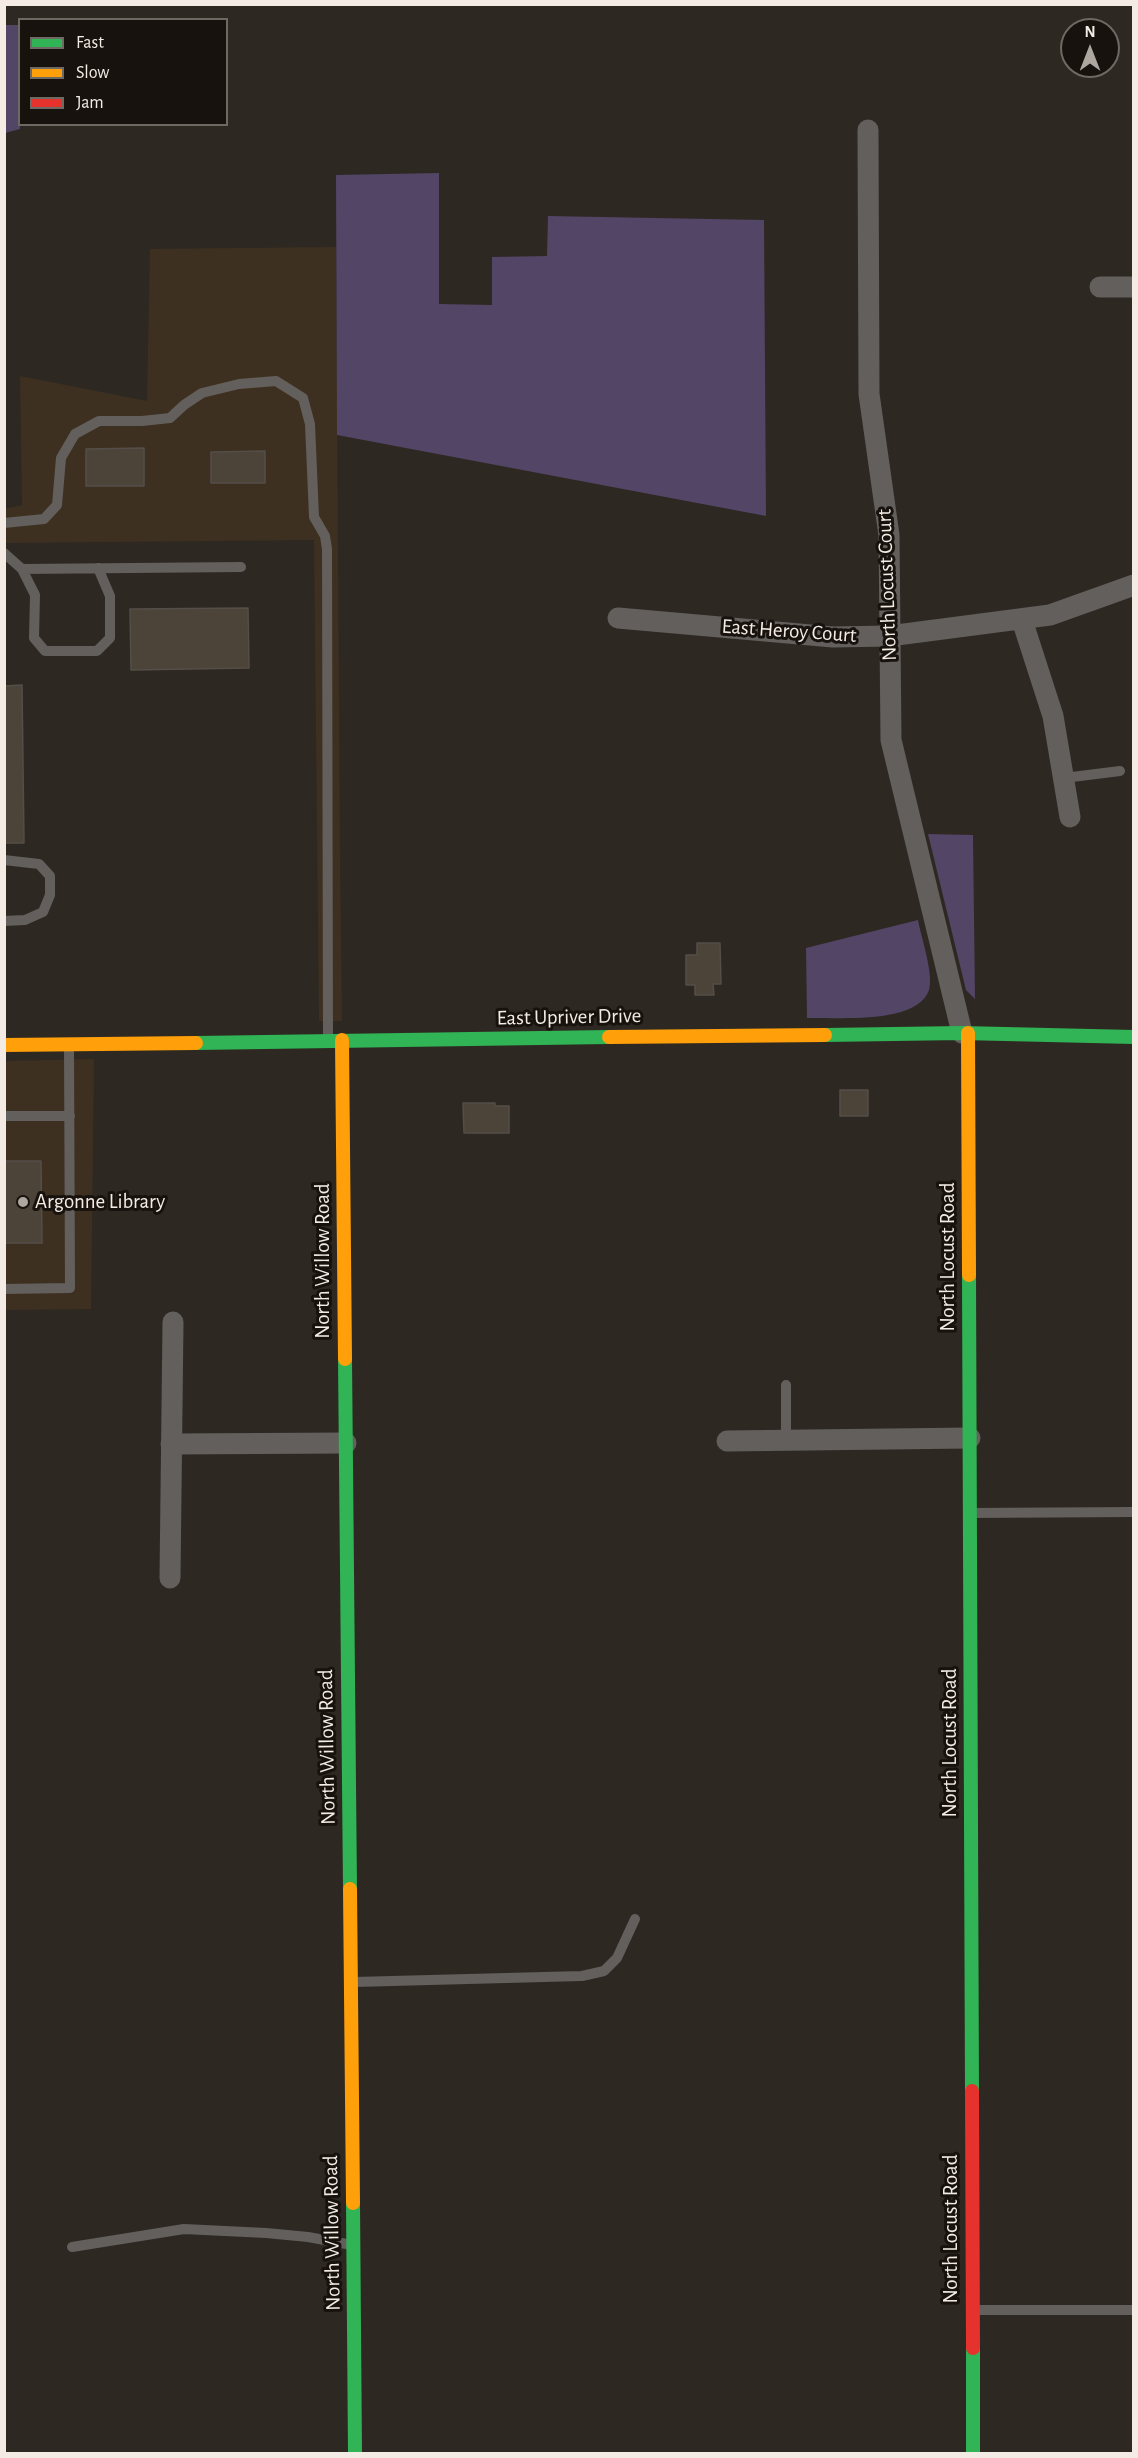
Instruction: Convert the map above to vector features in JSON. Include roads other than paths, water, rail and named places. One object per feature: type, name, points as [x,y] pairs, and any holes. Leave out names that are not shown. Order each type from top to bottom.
[{"type":"street","name":"North Locust Court","points":[[868,130],[869,394],[889,536],[891,740],[965,1033]]},
{"type":"street","points":[[1100,287],[1134,287]]},
{"type":"street","name":"East Heroy Court","points":[[618,618],[833,637],[889,636],[1050,615],[1134,585]]},
{"type":"street","points":[[1022,620],[1053,716],[1070,817]]},
{"type":"street","name":"East Upriver Drive","points":[[4,1045],[965,1033],[1134,1037]]},
{"type":"street","name":"North Locust Road","points":[[965,1033],[970,1438],[973,2454]]},
{"type":"street","name":"North Willow Road","points":[[342,1040],[355,2454]]},
{"type":"street","points":[[170,1578],[173,1322]]},
{"type":"street","points":[[727,1441],[970,1438]]},
{"type":"street","points":[[171,1444],[346,1443]]},
{"type":"lane","points":[[4,523],[44,519],[57,505],[61,458],[75,434],[99,421],[142,421],[170,418],[202,393],[239,384],[276,381],[303,398],[310,424],[314,517],[325,536],[327,549],[328,1040]]},
{"type":"lane","points":[[4,553],[22,569],[35,595],[34,638],[45,651],[97,651],[110,638],[110,596],[98,568]]},
{"type":"lane","points":[[22,569],[241,567]]},
{"type":"lane","points":[[1064,778],[1120,771]]},
{"type":"lane","points":[[4,860],[39,864],[50,876],[50,895],[43,912],[25,920],[4,921]]},
{"type":"lane","points":[[4,1288],[70,1288],[69,1043]]},
{"type":"lane","points":[[4,1116],[70,1116]]},
{"type":"lane","points":[[786,1385],[786,1440]]},
{"type":"lane","points":[[970,1513],[1134,1512]]},
{"type":"lane","points":[[351,1982],[582,1976],[604,1971],[617,1959],[635,1919]]},
{"type":"lane","points":[[72,2247],[184,2229],[308,2237],[353,2246]]},
{"type":"lane","points":[[973,2310],[1134,2310]]},
{"type":"place","name":"Argonne Library","points":[[23,1202]]}]
